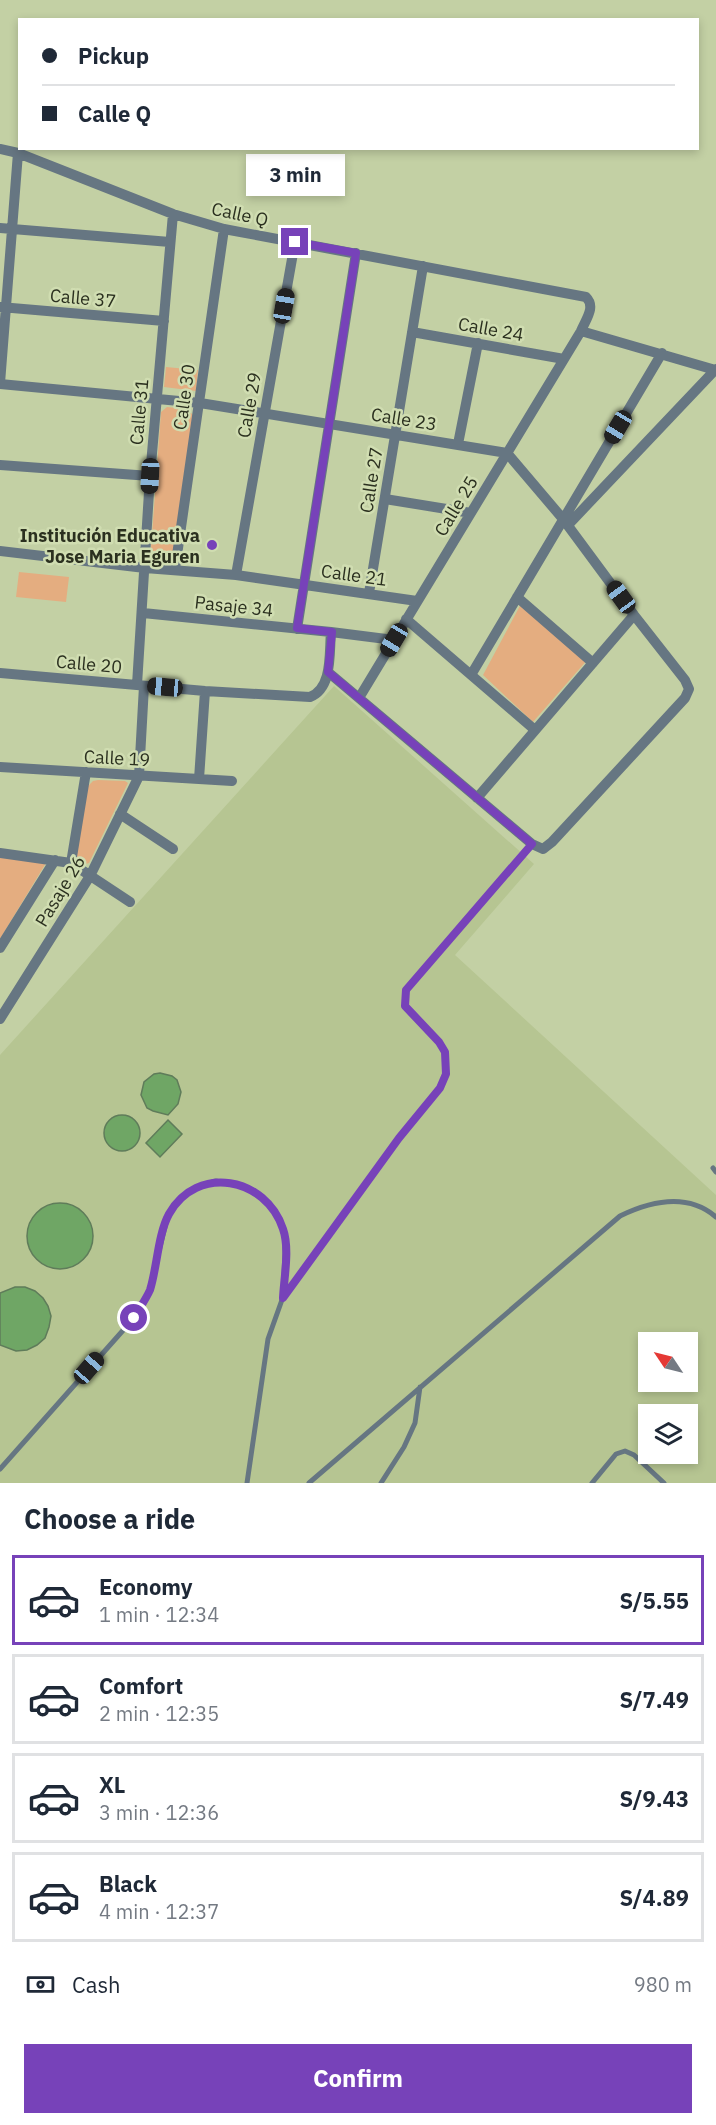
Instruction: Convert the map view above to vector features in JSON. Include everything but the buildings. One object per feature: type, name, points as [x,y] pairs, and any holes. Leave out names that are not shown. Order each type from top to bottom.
[{"type":"street","name":"Calle Q","points":[[0,149],[18,153],[173,214],[224,229],[586,297],[591,301],[592,307],[581,331]]},
{"type":"street","points":[[0,384],[3,308],[18,153]]},
{"type":"street","name":"Calle 31","points":[[139,776],[143,613],[150,476],[173,214]]},
{"type":"street","points":[[0,228],[170,242]]},
{"type":"street","name":"Calle 30","points":[[176,569],[224,229]]},
{"type":"street","name":"Calle 29","points":[[236,575],[295,242]]},
{"type":"street","points":[[297,628],[356,253]]},
{"type":"street","name":"Calle 27","points":[[369,593],[423,266]]},
{"type":"street","name":"Calle 37","points":[[3,308],[164,321]]},
{"type":"street","points":[[566,522],[715,370],[581,331]]},
{"type":"street","name":"Calle 25","points":[[358,698],[581,331]]},
{"type":"street","name":"Calle 24","points":[[412,332],[564,359]]},
{"type":"street","points":[[458,444],[478,343]]},
{"type":"street","points":[[471,675],[566,522],[662,353]]},
{"type":"street","name":"Calle 23","points":[[0,384],[200,403],[507,453]]},
{"type":"street","points":[[332,632],[328,672],[532,844],[543,849],[552,842],[685,698],[689,689],[685,680],[566,522],[507,453]]},
{"type":"street","points":[[0,465],[150,476]]},
{"type":"street","points":[[385,499],[471,513]]},
{"type":"street","name":"Calle 21","points":[[0,551],[145,568],[236,575],[417,601]]},
{"type":"street","points":[[518,597],[593,663]]},
{"type":"street","name":"Pasaje 34","points":[[143,613],[394,640]]},
{"type":"street","points":[[477,798],[634,615]]},
{"type":"street","points":[[406,619],[535,730]]},
{"type":"street","name":"Calle 20","points":[[0,673],[205,691],[310,697],[318,694],[325,687],[328,672]]},
{"type":"street","points":[[199,779],[205,691]]},
{"type":"street","name":"Calle 19","points":[[0,767],[232,781]]},
{"type":"street","points":[[71,863],[86,772]]},
{"type":"street","name":"Pasaje 26","points":[[0,1019],[90,876],[139,776]]},
{"type":"street","points":[[120,814],[173,849]]},
{"type":"street","points":[[0,853],[71,863],[130,902]]},
{"type":"street","points":[[0,948],[55,860]]},
{"type":"lane","points":[[247,1483],[268,1340],[283,1298],[399,1138],[440,1088],[446,1074],[445,1052],[439,1042],[405,1006],[406,990],[532,844]]},
{"type":"lane","points":[[0,1469],[134,1318],[149,1291],[168,1215],[182,1198],[197,1187],[216,1181],[236,1185],[255,1191],[274,1209],[284,1230],[283,1298]]},
{"type":"lane","points":[[309,1483],[620,1216],[641,1206],[666,1200],[688,1204],[716,1217]]},
{"type":"lane","points":[[381,1483],[404,1447],[415,1423],[420,1388]]},
{"type":"lane","points":[[592,1483],[616,1454],[625,1451],[634,1455],[663,1483]]},
{"type":"shaded area","points":[[166,367],[198,370],[196,391],[164,387]]},
{"type":"shaded area","points":[[167,407],[187,409],[193,415],[173,551],[168,554],[152,551],[151,548],[161,412]]},
{"type":"shaded area","points":[[19,572],[69,577],[66,602],[16,597]]},
{"type":"shaded area","points":[[523,600],[589,658],[533,722],[483,675]]},
{"type":"shaded area","points":[[334,686],[534,864],[455,955],[716,1195],[716,1483],[0,1483],[0,1055]]},
{"type":"shaded area","points":[[98,780],[128,783],[89,863],[86,864],[76,859],[88,786]]},
{"type":"shaded area","points":[[0,855],[49,858],[0,939]]},
{"type":"place","name":"Institución Educativa Jose Maria Eguren","points":[[212,545]]},
{"type":"route","points":[[134,1318],[149,1291],[168,1215],[182,1198],[197,1187],[216,1181],[255,1191],[274,1209],[284,1230],[283,1298],[399,1138],[440,1088],[446,1074],[445,1052],[439,1042],[405,1006],[406,990],[532,844],[328,672],[332,632],[297,628],[356,253],[295,242]]}]
